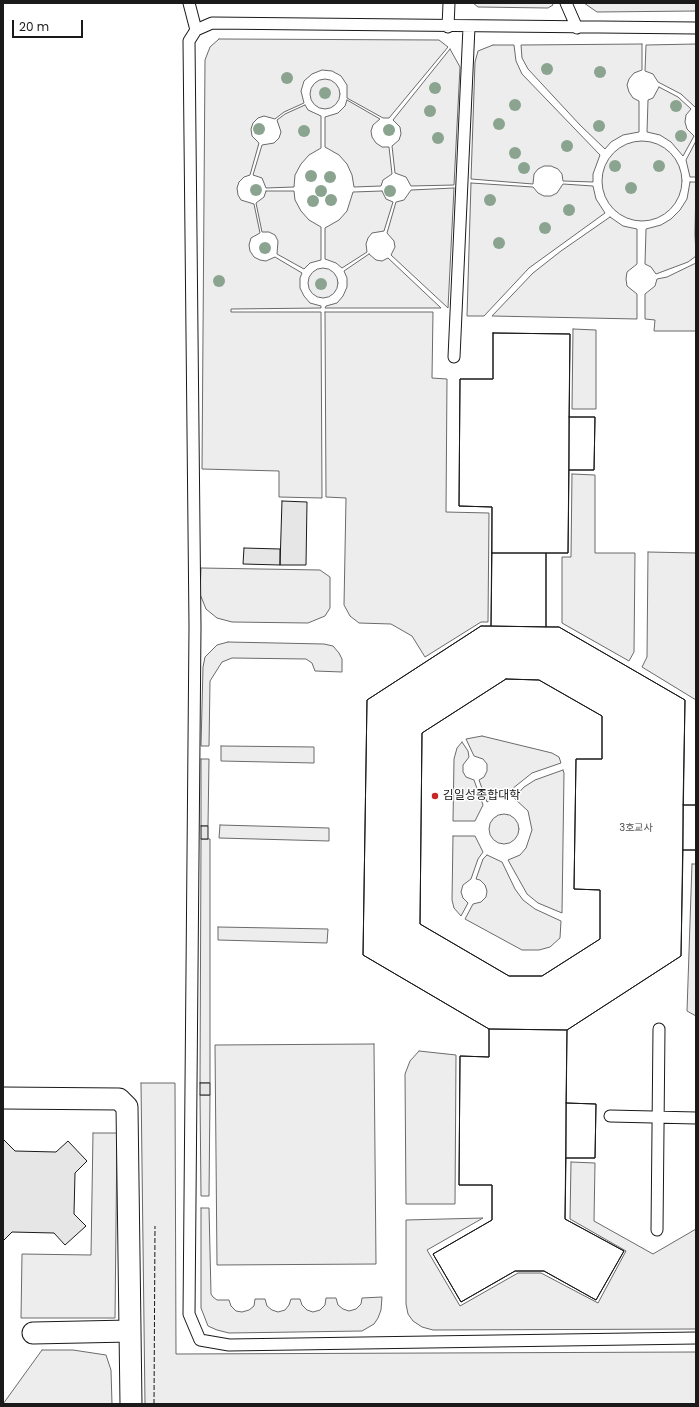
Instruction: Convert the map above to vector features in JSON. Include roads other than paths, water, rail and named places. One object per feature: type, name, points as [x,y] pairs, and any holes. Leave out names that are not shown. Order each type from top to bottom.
[{"type":"street","points":[[3,1098],[119,1099],[127,1107],[131,1404]]},
{"type":"street","points":[[33,1333],[130,1331]]},
{"type":"lane","points":[[189,3],[196,30]]},
{"type":"lane","points":[[448,27],[449,3]]},
{"type":"lane","points":[[566,3],[577,28]]},
{"type":"lane","points":[[696,28],[212,24],[196,30],[190,41],[195,627],[189,1314],[200,1340],[229,1346],[696,1338]]},
{"type":"lane","points":[[454,357],[469,27]]},
{"type":"lane","points":[[657,1230],[659,1029]]},
{"type":"lane","points":[[610,1116],[696,1118]]},
{"type":"place","name":"김일성종합대학","points":[[435,796]]}]
